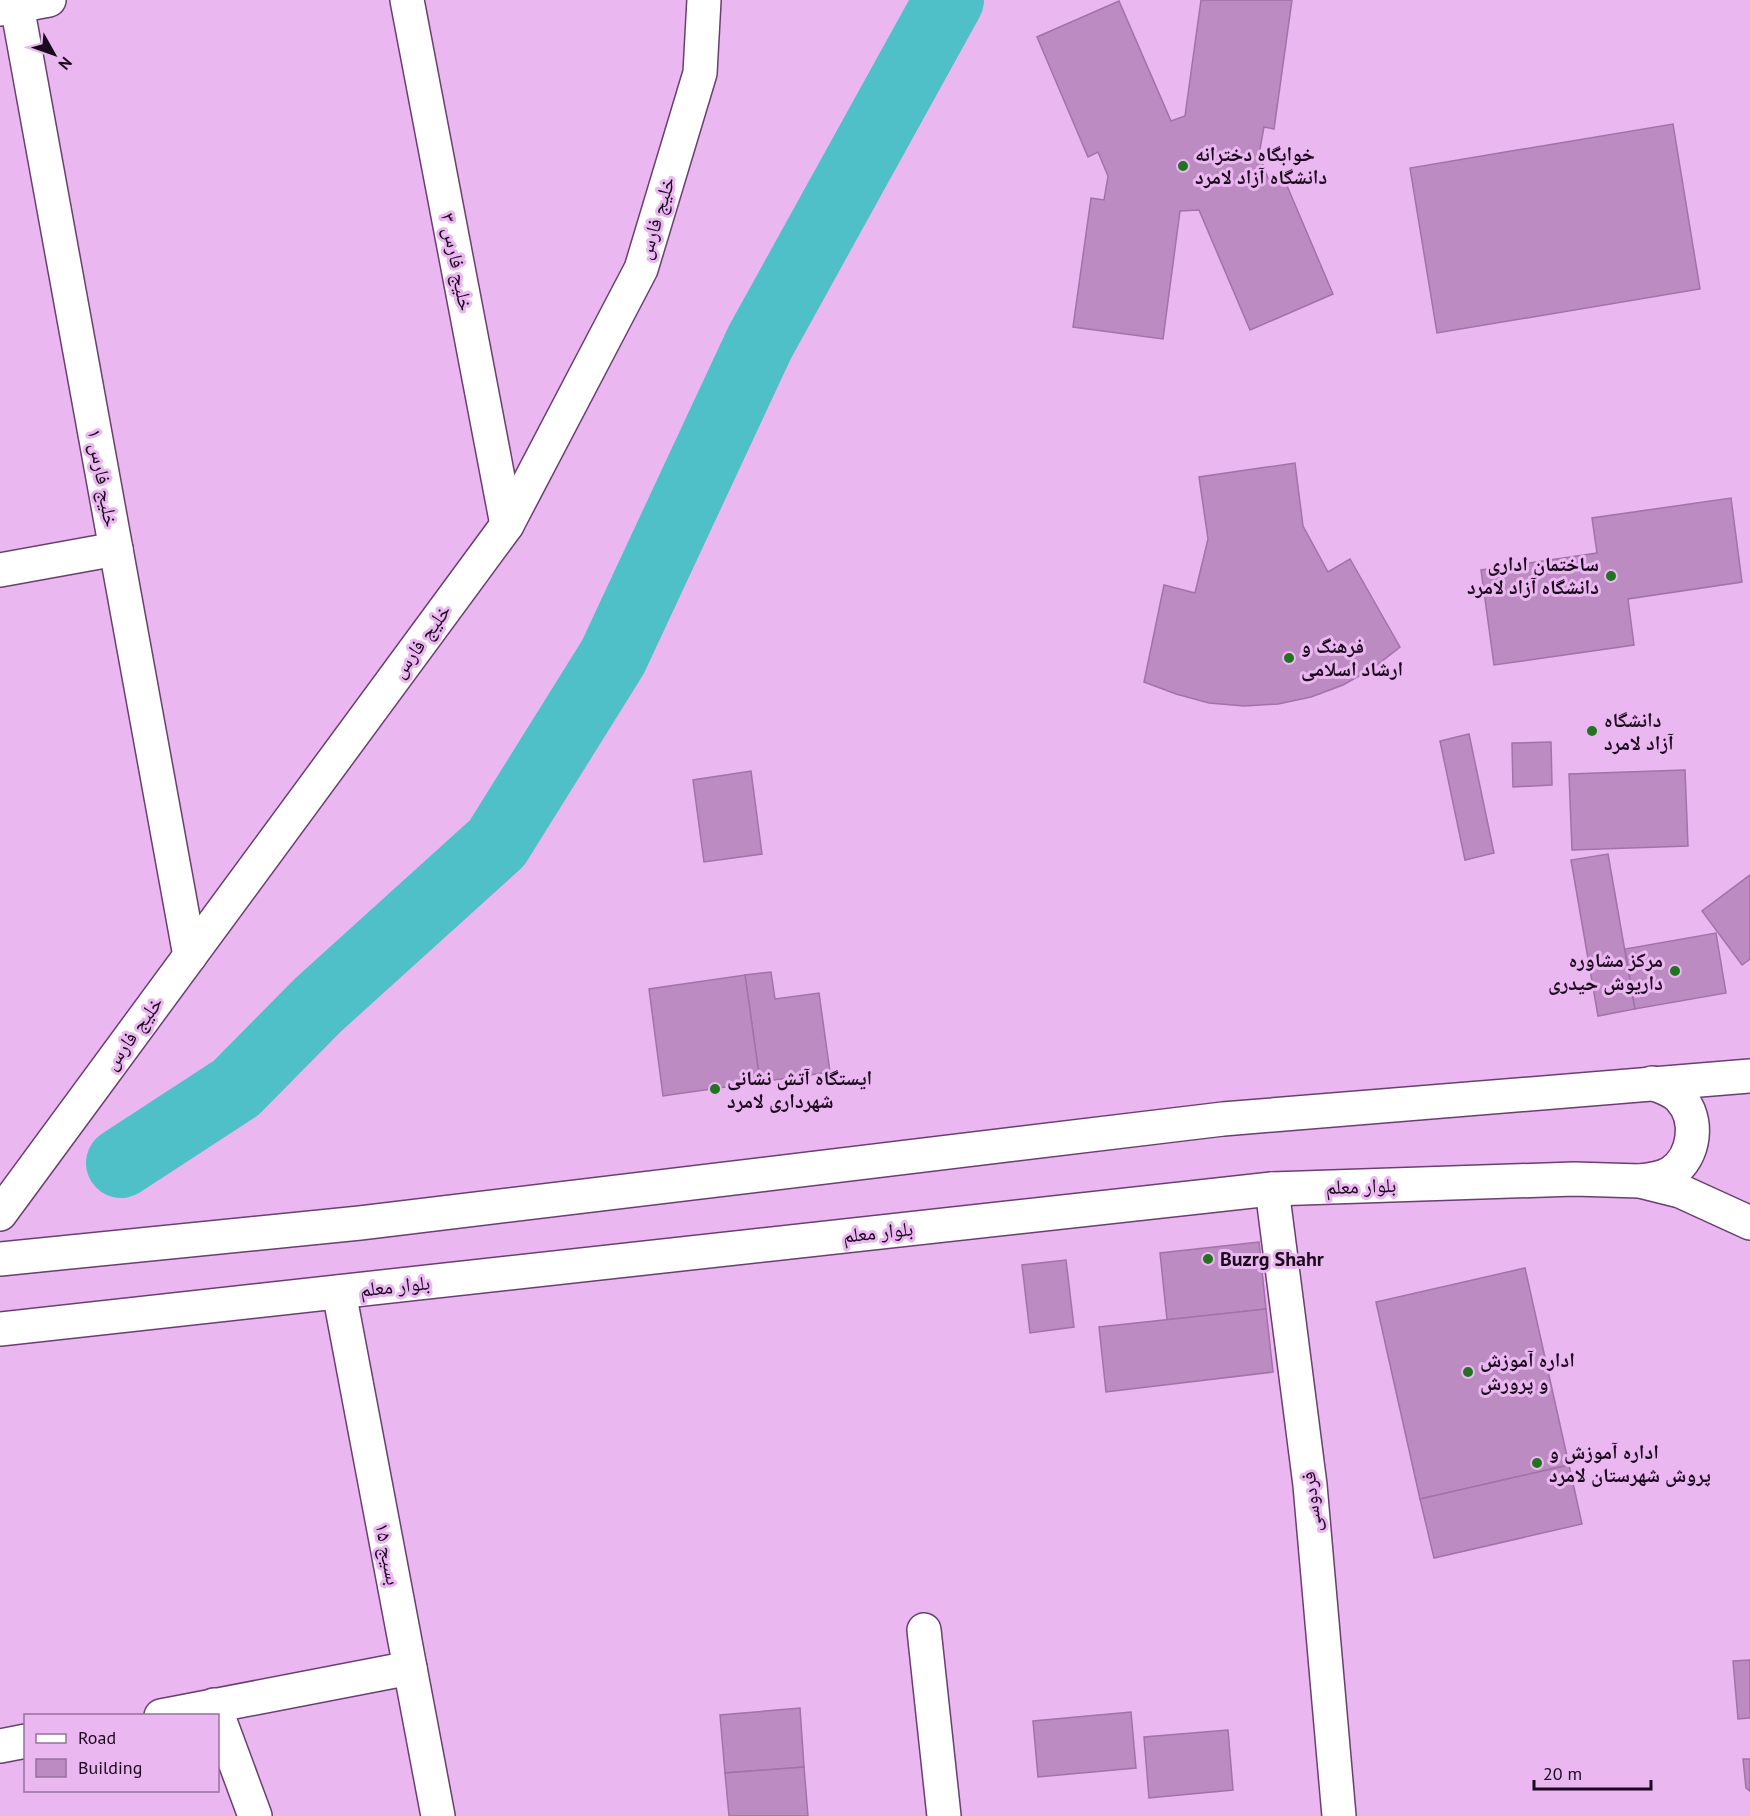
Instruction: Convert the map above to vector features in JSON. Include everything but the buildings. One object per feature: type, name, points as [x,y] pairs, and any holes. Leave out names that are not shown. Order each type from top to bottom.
[{"type":"street","points":[[11,5],[49,0]]},
{"type":"street","name":"خلیج فارس ۳","points":[[407,0],[507,525]]},
{"type":"street","name":"خلیج فارس","points":[[0,1214],[507,525],[641,269],[700,73],[704,0]]},
{"type":"street","name":"خلیج فارس ۱","points":[[11,5],[116,549],[190,956]]},
{"type":"street","points":[[0,570],[116,549]]},
{"type":"street","points":[[0,1259],[360,1223],[1223,1119],[1750,1076]]},
{"type":"street","points":[[1640,1181],[1656,1179],[1671,1173],[1683,1161],[1691,1146],[1693,1129],[1689,1113],[1681,1099],[1668,1088],[1652,1083]]},
{"type":"street","name":"بلوار معلم","points":[[0,1329],[1272,1189],[1574,1179],[1640,1181],[1680,1191],[1750,1223]]},
{"type":"street","name":"فردوسی","points":[[1272,1189],[1310,1485],[1339,1816]]},
{"type":"street","name":"بسیج ۱۵","points":[[339,1292],[438,1816]]},
{"type":"street","points":[[924,1630],[944,1816]]},
{"type":"street","points":[[172,1714],[410,1668]]},
{"type":"street","points":[[214,1706],[217,1714]]},
{"type":"street","points":[[219,1719],[255,1816]]},
{"type":"street","points":[[0,1746],[24,1741]]},
{"type":"waterway","points":[[121,1163],[236,1088],[318,1005],[497,843],[613,657],[760,342],[949,0]]},
{"type":"place","name":"خوابگاه دخترانه دانشگاه آزاد لامرد","points":[[1183,166]]},
{"type":"place","name":"ساختمان اداری دانشگاه آزاد لامرد","points":[[1611,576]]},
{"type":"place","name":"فرهنگ و ارشاد اسلامی","points":[[1289,658]]},
{"type":"place","name":"دانشگاه آزاد لامرد","points":[[1592,731]]},
{"type":"place","name":"مرکز مشاوره داریوش حیدری","points":[[1675,971]]},
{"type":"place","name":"ایستگاه آتش نشانی شهرداری لامرد","points":[[715,1089]]},
{"type":"place","name":"Buzrg Shahr","points":[[1208,1259]]},
{"type":"place","name":"اداره آموزش و پرورش","points":[[1468,1372]]},
{"type":"place","name":"اداره آموزش و پروش شهرستان لامرد","points":[[1537,1463]]}]
